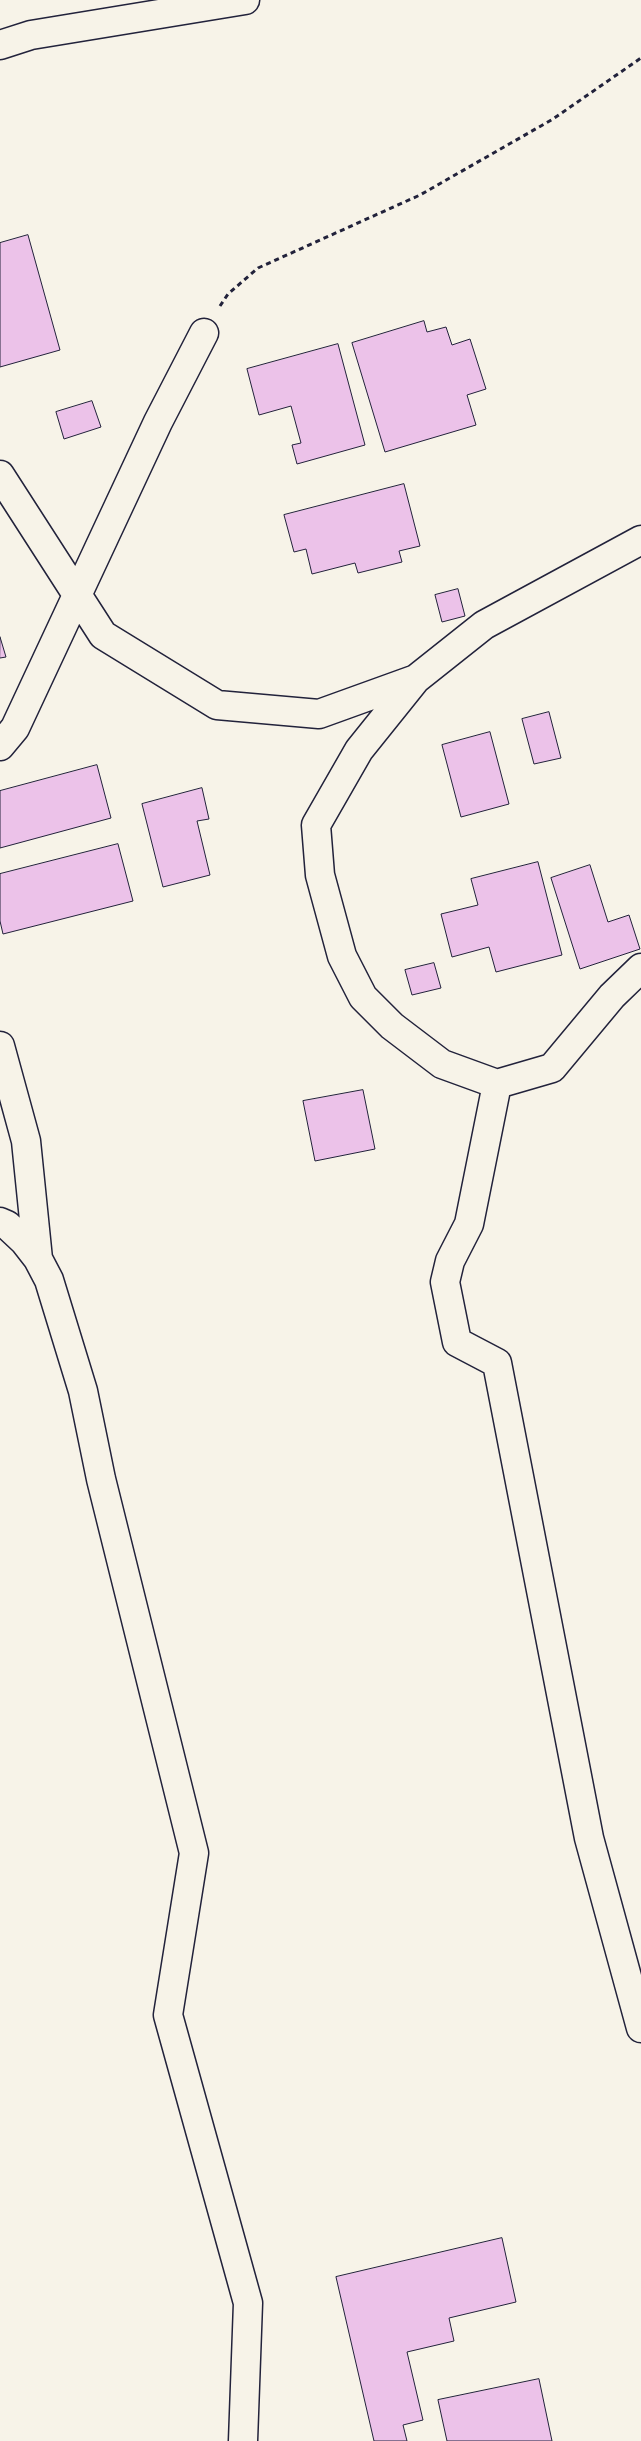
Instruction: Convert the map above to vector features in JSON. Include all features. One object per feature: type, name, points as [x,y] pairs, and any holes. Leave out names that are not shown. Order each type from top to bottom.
[{"type":"street","points":[[0,45],[31,35],[245,0]]},
{"type":"street","points":[[0,746],[15,728],[158,422],[204,333]]},
{"type":"street","points":[[0,475],[103,635],[217,704],[319,714],[416,679]]},
{"type":"street","points":[[641,540],[484,625],[416,679],[359,750],[316,826],[320,875],[342,956],[363,997],[392,1026],[442,1064],[497,1084],[552,1068],[612,996],[641,968]]},
{"type":"street","points":[[0,1046],[26,1141],[38,1259]]},
{"type":"street","points":[[497,1084],[468,1224],[450,1261],[446,1282],[457,1342],[496,1363],[589,1838],[641,2028]]},
{"type":"street","points":[[0,1222],[7,1225],[24,1241],[38,1259],[49,1280],[83,1391],[104,1488],[194,1853],[168,2016],[248,2303],[243,2441]]},
{"type":"path","points":[[204,333],[228,294],[258,268],[420,195],[552,119],[641,58]]},
{"type":"building","points":[[28,235],[60,350],[0,367],[0,243]]},
{"type":"building","points":[[424,321],[427,332],[446,327],[452,345],[470,339],[486,389],[467,395],[476,425],[385,452],[352,343]]},
{"type":"building","points":[[338,344],[365,445],[297,464],[292,445],[301,443],[291,406],[259,415],[247,369]]},
{"type":"building","points":[[92,401],[101,427],[64,439],[56,412]]},
{"type":"building","points":[[404,484],[420,546],[399,551],[402,562],[358,573],[355,563],[312,574],[306,549],[294,552],[284,515]]},
{"type":"building","points":[[458,589],[465,616],[442,622],[435,595]]},
{"type":"building","points":[[0,637],[6,657],[0,658]]},
{"type":"building","points":[[549,712],[561,758],[534,764],[522,719]]},
{"type":"building","points":[[490,732],[509,804],[461,817],[442,745]]},
{"type":"building","points":[[97,765],[111,818],[0,848],[0,791]]},
{"type":"building","points":[[202,788],[209,819],[197,821],[210,875],[163,887],[142,804]]},
{"type":"building","points":[[118,844],[133,901],[3,934],[0,921],[0,874]]},
{"type":"building","points":[[538,862],[562,955],[496,972],[489,947],[452,957],[441,914],[478,905],[471,879]]},
{"type":"building","points":[[590,865],[608,922],[629,915],[640,949],[580,969],[551,878]]},
{"type":"building","points":[[434,963],[441,988],[412,995],[405,970]]},
{"type":"building","points":[[363,1090],[375,1149],[315,1161],[303,1101]]},
{"type":"building","points":[[502,2238],[516,2302],[449,2318],[454,2341],[407,2352],[423,2420],[403,2425],[407,2441],[374,2441],[336,2277]]},
{"type":"building","points":[[539,2379],[552,2441],[447,2441],[438,2400]]}]
